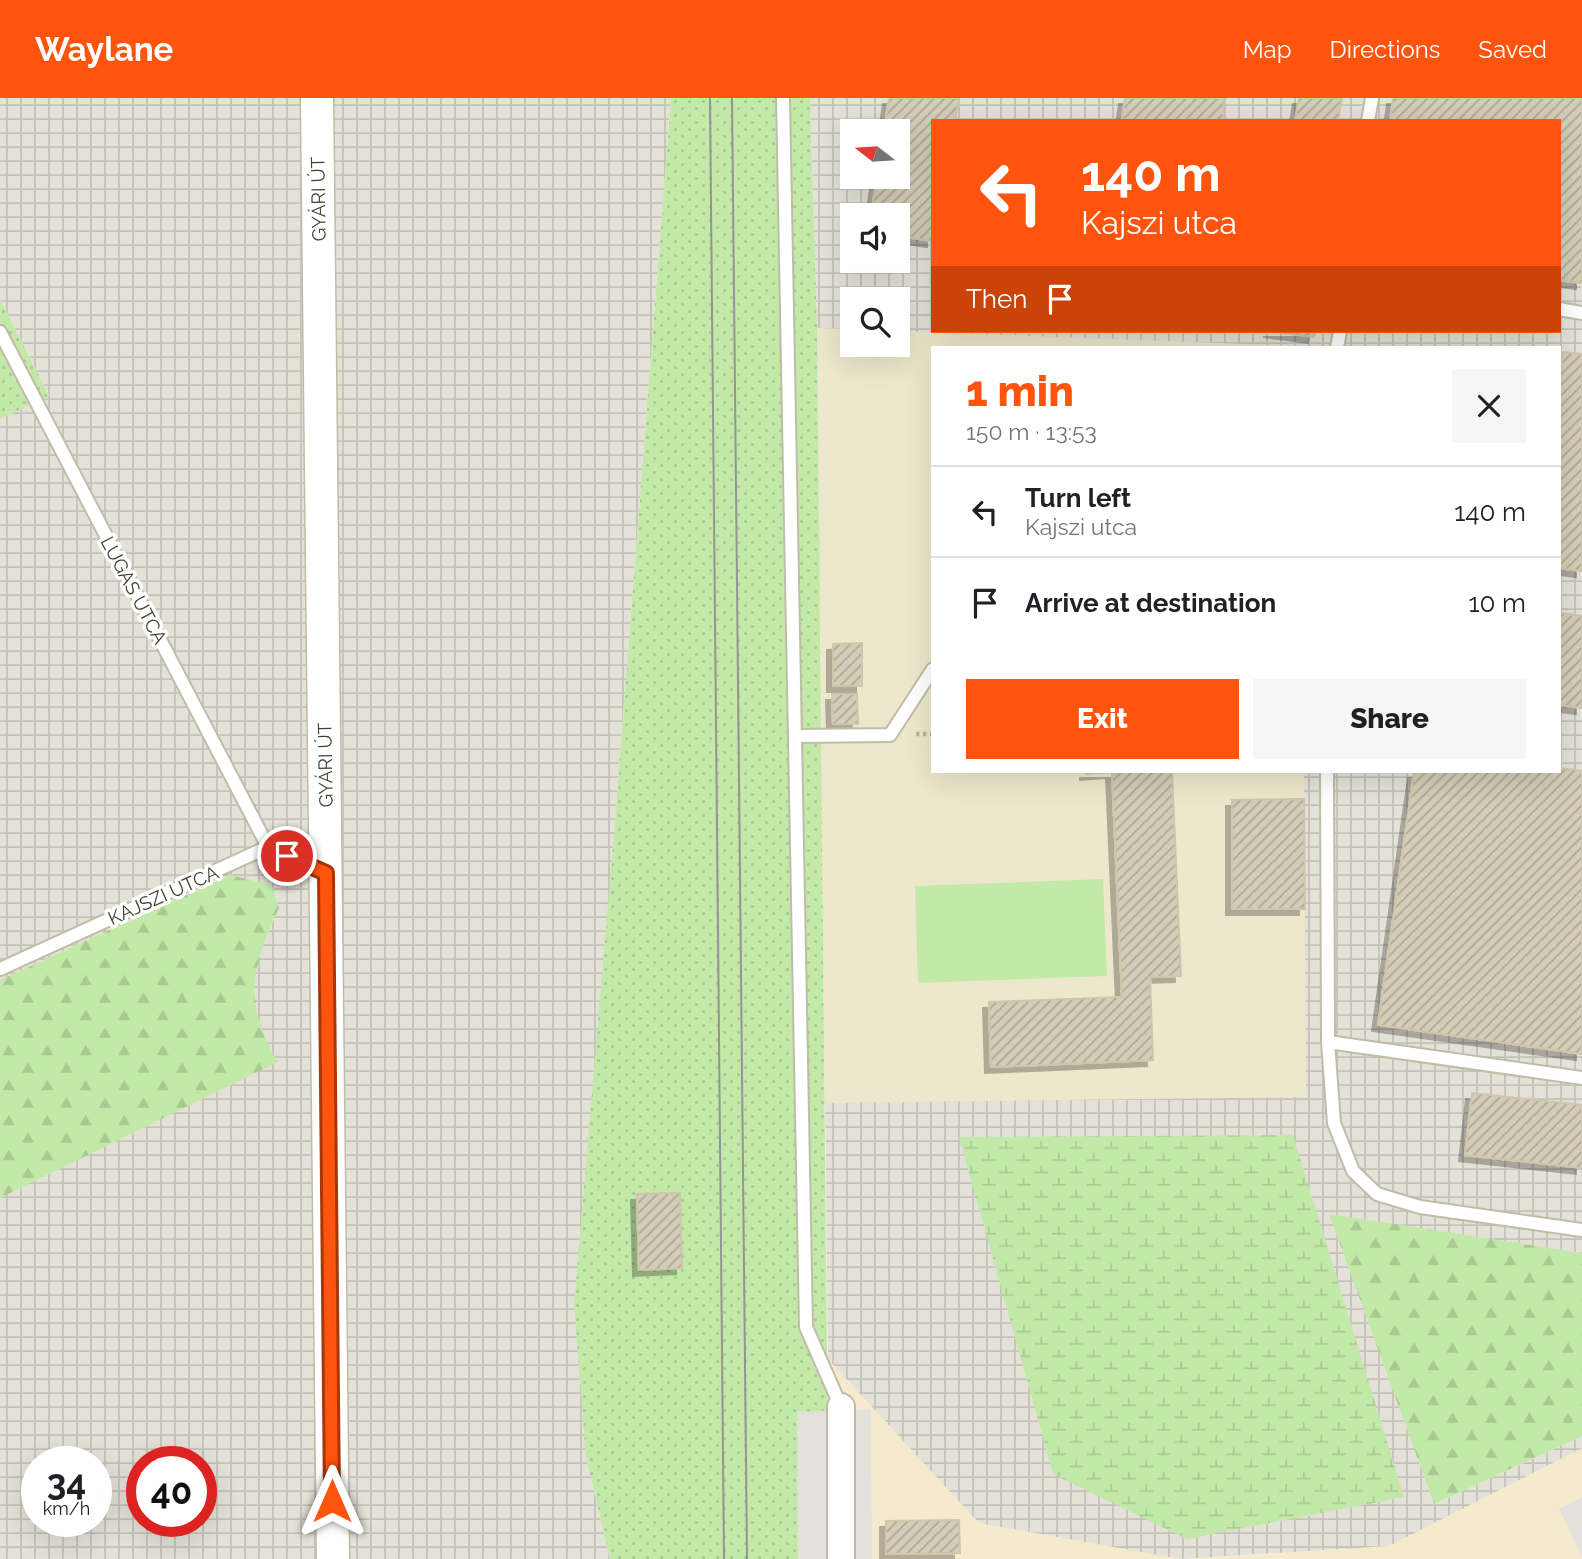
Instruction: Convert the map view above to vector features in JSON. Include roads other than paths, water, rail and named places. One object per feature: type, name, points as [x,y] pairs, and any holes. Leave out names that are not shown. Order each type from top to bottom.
[{"type":"street","name":"GYÁRI ÚT","points":[[317,98],[326,873],[329,1558]]},
{"type":"street","points":[[841,1407],[841,1559]]},
{"type":"lane","points":[[783,98],[806,1327],[841,1407]]},
{"type":"lane","points":[[1368,119],[1372,98]]},
{"type":"lane","points":[[1561,309],[1582,313]]},
{"type":"lane","name":"LUGAS UTCA","points":[[0,332],[268,847]]},
{"type":"lane","points":[[795,736],[890,735],[931,672]]},
{"type":"lane","points":[[1327,773],[1328,1042],[1334,1123],[1353,1171],[1377,1194],[1420,1208],[1582,1230]]},
{"type":"lane","points":[[268,847],[326,873]]},
{"type":"lane","name":"KAJSZI UTCA","points":[[0,969],[268,847]]},
{"type":"lane","points":[[1328,1042],[1582,1078]]},
{"type":"tram line","points":[[710,98],[724,1559]]},
{"type":"tram line","points":[[732,98],[747,1559]]}]
